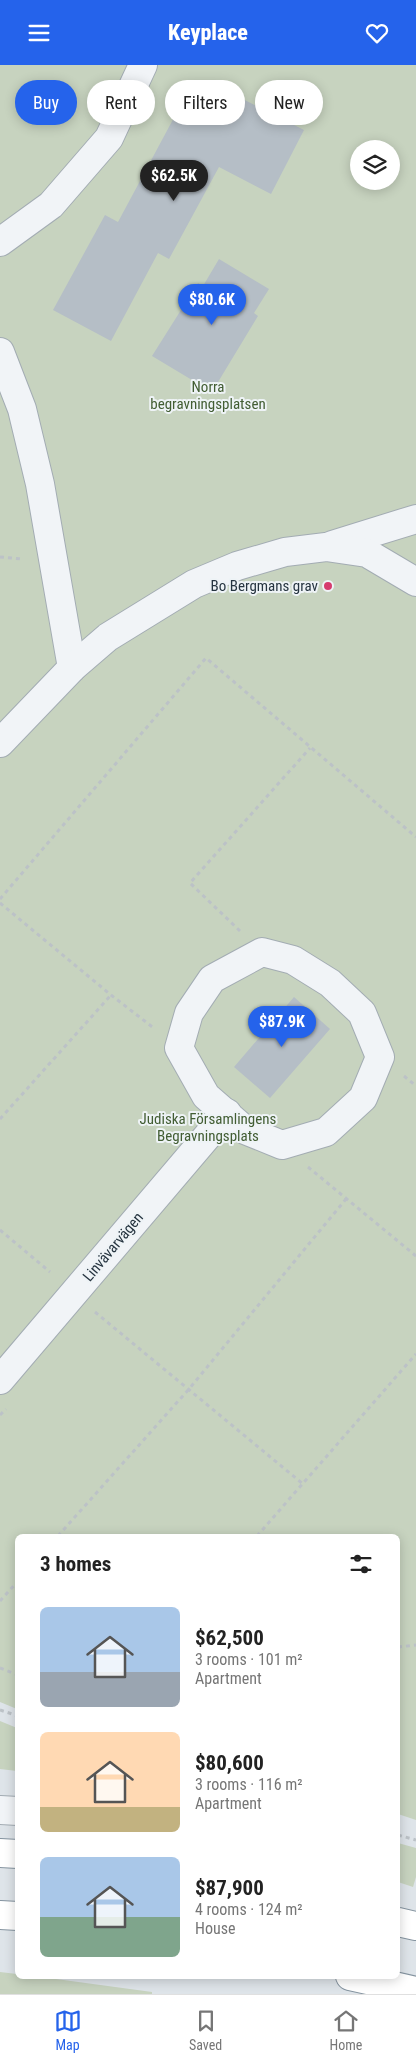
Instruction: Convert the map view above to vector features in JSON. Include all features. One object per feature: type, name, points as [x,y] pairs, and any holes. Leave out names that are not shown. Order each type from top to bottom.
[{"type":"highway","points":[[0,1853],[15,1854]]},
{"type":"highway","points":[[0,1915],[15,1916]]},
{"type":"highway","points":[[400,1922],[416,1926]]},
{"type":"highway","points":[[363,1979],[408,1989]]},
{"type":"highway","points":[[349,1994],[408,1989]]},
{"type":"lane","points":[[0,242],[52,205],[109,138],[143,65]]},
{"type":"lane","points":[[0,352],[22,409],[40,483],[72,668]]},
{"type":"lane","points":[[0,743],[72,668],[108,637],[194,584],[237,566],[285,552],[326,547],[416,519]]},
{"type":"lane","points":[[326,547],[367,553],[416,582]]},
{"type":"lane","points":[[262,952],[293,960],[330,983],[362,1013],[380,1057],[363,1098],[326,1132],[282,1145],[245,1130],[206,1096],[179,1048],[188,1013],[212,979],[262,952]]},
{"type":"lane","name":"Linvävarvägen","points":[[0,1380],[227,1113]]},
{"type":"lane","points":[[0,1810],[15,1811]]},
{"type":"path","points":[[179,1048],[110,995],[0,901],[206,658],[416,837]]},
{"type":"path","points":[[262,952],[190,883],[310,748]]},
{"type":"path","points":[[0,1119],[110,995]]},
{"type":"path","points":[[282,1145],[416,1256]]},
{"type":"path","points":[[60,1534],[189,1389],[346,1199]]},
{"type":"path","points":[[0,1230],[50,1272]]},
{"type":"path","points":[[92,1309],[303,1484]]},
{"type":"path","points":[[260,1534],[416,1354]]},
{"type":"path","points":[[0,1601],[15,1584]]},
{"type":"path","points":[[400,1647],[416,1645]]},
{"type":"path","points":[[0,1669],[15,1674]]},
{"type":"path","points":[[0,1710],[15,1715]]},
{"type":"path","points":[[400,1836],[416,1840]]},
{"type":"green space","points":[[0,65],[416,65],[416,1820],[400,1815],[400,1534],[15,1534],[15,1708],[0,1702]]},
{"type":"green space","points":[[0,1721],[15,1727],[15,1771],[0,1769]]},
{"type":"green space","points":[[400,1844],[416,1848],[416,1877],[413,1887],[400,1883]]},
{"type":"green space","points":[[0,1972],[15,1974],[15,1979],[56,1979],[152,1992],[152,1994],[0,1994]]},
{"type":"building","points":[[245,100],[255,105],[255,125],[294,125],[304,130],[271,194],[219,167],[169,259],[158,253],[111,341],[53,310],[105,215],[118,222],[170,125],[245,125]]},
{"type":"building","points":[[219,259],[269,289],[254,313],[258,316],[212,392],[152,356],[198,283],[203,286]]},
{"type":"building","points":[[294,997],[330,1029],[270,1098],[234,1067]]},
{"type":"place","name":"Bo Bergmans grav","points":[[328,586]]},
{"type":"park label","name":"Norra begravningsplatsen","points":[[208,396]]},
{"type":"park label","name":"Judiska Församlingens Begravningsplats","points":[[208,1128]]}]
